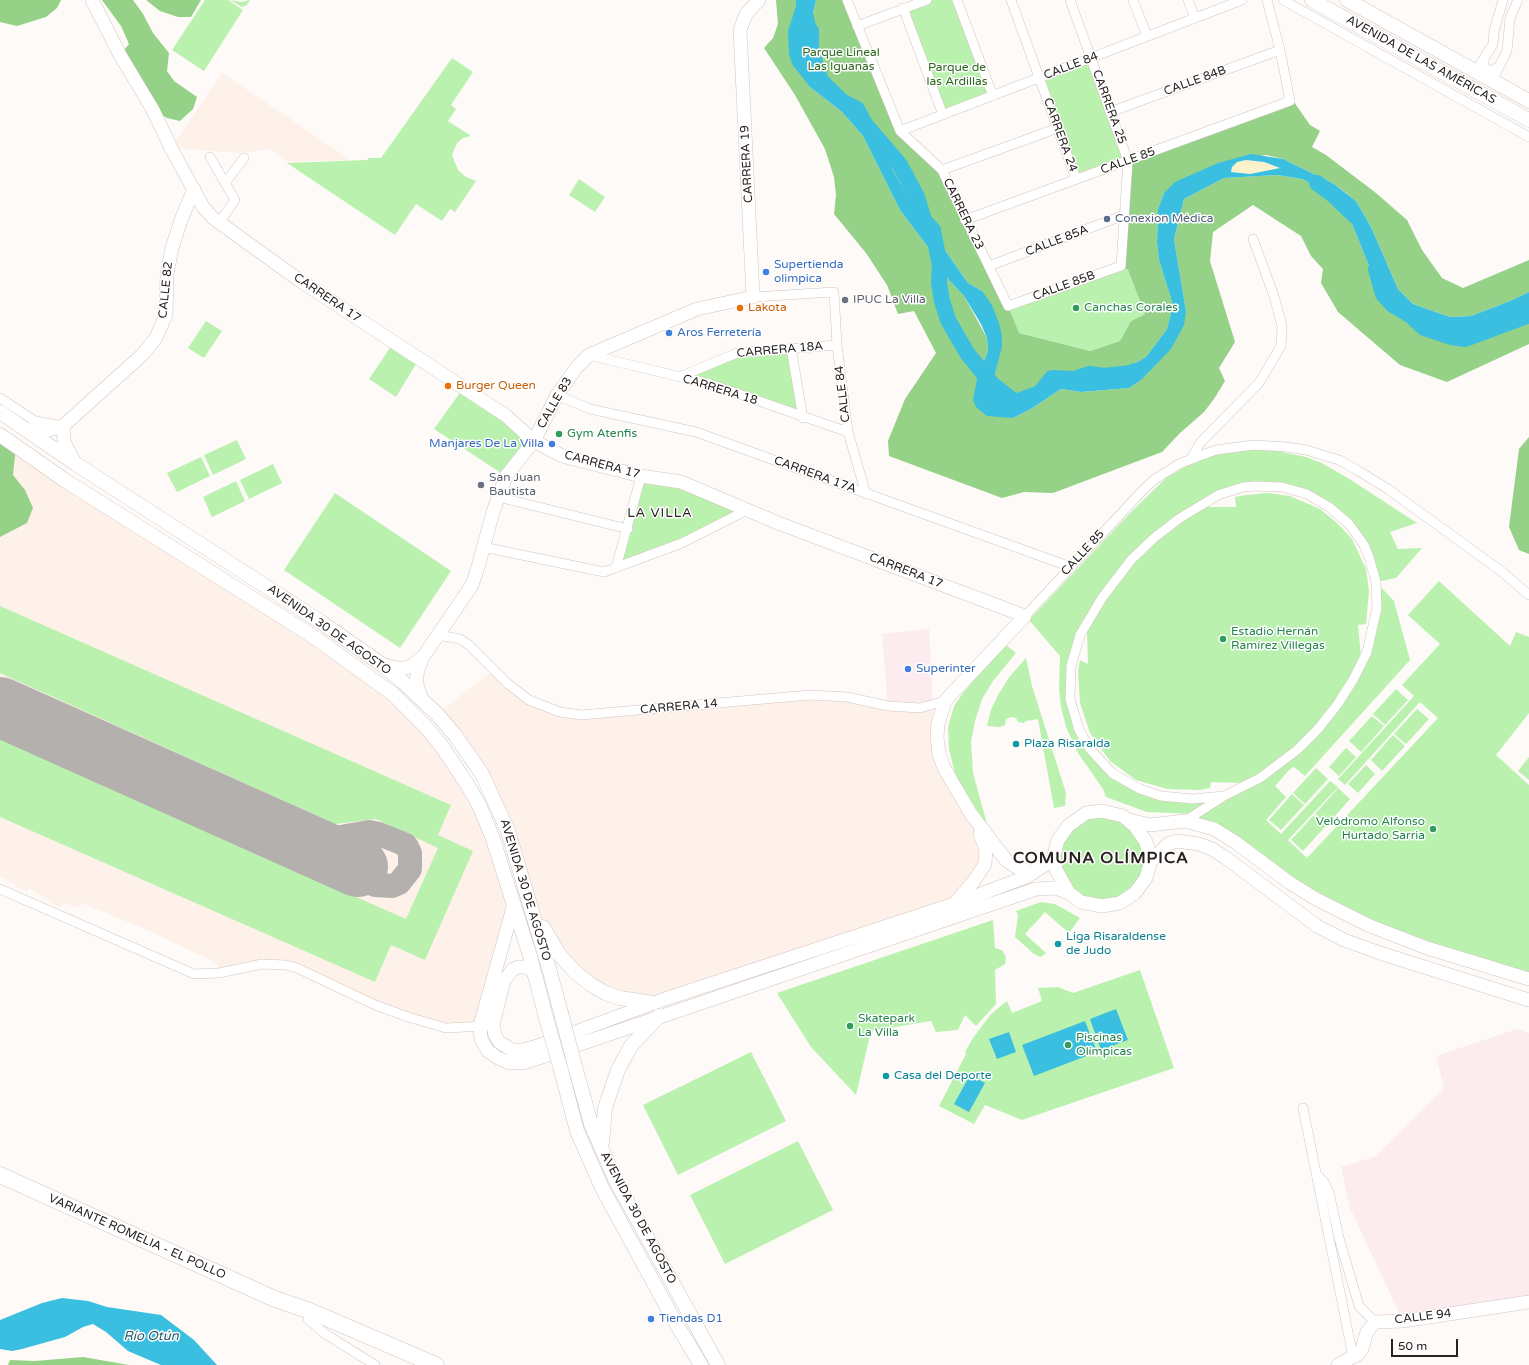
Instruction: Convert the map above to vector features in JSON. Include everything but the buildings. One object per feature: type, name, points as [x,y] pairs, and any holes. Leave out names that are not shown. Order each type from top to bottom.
[{"type":"highway","name":"VARIANTE ROMELIA - EL POLLO","points":[[0,1175],[275,1299],[310,1311],[436,1365]]},
{"type":"highway","name":"VARIANTE ROMELIA - EL POLLO","points":[[275,1299],[308,1320],[410,1365]]},
{"type":"main road","name":"AVENIDA DE LAS AMÉRICAS","points":[[1312,0],[1446,73],[1479,77]]},
{"type":"main road","name":"AVENIDA DE LAS AMÉRICAS","points":[[1347,0],[1479,77],[1529,120]]},
{"type":"main road","points":[[1479,77],[1492,81]]},
{"type":"main road","name":"AVENIDA DE LAS AMÉRICAS","points":[[1492,81],[1529,101]]},
{"type":"main road","name":"AVENIDA 30 DE AGOSTO","points":[[0,412],[76,464],[321,622],[380,664],[422,700],[455,736],[482,774],[508,831],[529,898],[591,1124],[616,1181],[718,1365]]},
{"type":"main road","name":"AVENIDA 30 DE AGOSTO","points":[[0,435],[66,481],[311,635],[393,694],[425,726],[441,745],[467,784],[492,836],[536,976],[577,1131],[602,1188],[671,1314],[701,1365]]},
{"type":"main road","points":[[529,898],[539,920],[558,953],[579,975],[604,993],[656,1009],[631,1046],[612,1082],[604,1115],[602,1149]]},
{"type":"street","name":"CARRERA 17","points":[[92,0],[120,55],[153,110],[202,207],[219,223],[299,280],[505,415],[534,441],[562,456],[641,476],[681,482],[778,523],[1025,616]]},
{"type":"street","name":"CARRERA 19","points":[[753,297],[740,30],[746,14],[759,0]]},
{"type":"street","name":"CARRERA 23","points":[[847,0],[900,131],[942,170],[965,220],[990,266],[1008,306]]},
{"type":"street","points":[[857,26],[927,0]]},
{"type":"street","points":[[957,0],[993,96]]},
{"type":"street","name":"CARRERA 24","points":[[1011,0],[1076,179]]},
{"type":"street","name":"CARRERA 25","points":[[1070,0],[1128,161],[1121,266]]},
{"type":"street","points":[[1133,0],[1147,36]]},
{"type":"street","points":[[1188,0],[1195,18]]},
{"type":"street","name":"CALLE 84","points":[[900,131],[1242,0]]},
{"type":"street","points":[[1267,0],[1280,50]]},
{"type":"street","points":[[1283,0],[1529,137]]},
{"type":"street","points":[[1485,112],[1479,77],[1493,44],[1494,31],[1503,0]]},
{"type":"street","points":[[1492,81],[1507,51],[1510,18],[1518,0]]},
{"type":"street","points":[[903,8],[943,115]]},
{"type":"street","name":"CALLE 85","points":[[965,220],[1290,101],[1280,50]]},
{"type":"street","name":"CALLE 84B","points":[[1110,112],[1280,50]]},
{"type":"street","points":[[1479,77],[1484,67],[1489,70],[1496,69],[1499,66]]},
{"type":"street","points":[[942,170],[1058,128]]},
{"type":"street","points":[[210,157],[235,200],[219,223]]},
{"type":"street","points":[[225,183],[244,158]]},
{"type":"street","name":"CALLE 82","points":[[25,429],[41,432],[63,426],[142,355],[160,331],[167,307],[167,274],[172,248],[181,220],[194,189]]},
{"type":"street","name":"CALLE 85A","points":[[990,266],[1124,215]]},
{"type":"street","name":"CALLE 85","points":[[944,701],[1144,489],[1165,472],[1190,459],[1200,443],[1259,383],[1281,346],[1282,326],[1274,296],[1253,239]]},
{"type":"street","name":"CALLE 85B","points":[[1008,306],[1121,266]]},
{"type":"street","name":"CALLE 84","points":[[834,292],[837,345],[848,432],[866,494]]},
{"type":"street","name":"CALLE 83","points":[[422,700],[416,682],[416,675],[423,657],[472,585],[493,512],[506,476],[534,441],[557,395],[577,367],[589,355],[697,309],[753,297],[834,292]]},
{"type":"street","name":"CARRERA 18A","points":[[679,377],[737,353],[837,345]]},
{"type":"street","points":[[792,348],[803,418]]},
{"type":"street","name":"CARRERA 18","points":[[589,355],[710,384],[803,418],[848,432]]},
{"type":"street","name":"CARRERA 17A","points":[[557,395],[590,409],[696,432],[1071,567]]},
{"type":"street","points":[[0,398],[35,421],[63,426],[64,442],[76,464]]},
{"type":"street","points":[[1190,459],[1216,450],[1269,445],[1306,450],[1339,460],[1388,489],[1501,571],[1529,595]]},
{"type":"street","points":[[616,568],[628,529],[641,476]]},
{"type":"street","points":[[1185,822],[1224,796],[1247,786],[1273,769],[1296,750],[1318,729],[1337,705],[1361,666],[1367,652],[1376,618],[1376,582],[1364,545],[1357,534],[1340,515],[1318,500],[1300,492],[1282,487],[1243,487],[1218,495],[1180,518],[1154,538],[1131,560],[1102,598],[1080,635],[1071,666],[1070,699],[1077,725],[1090,749],[1112,773],[1140,789],[1161,796],[1194,799],[1224,796]]},
{"type":"street","points":[[498,497],[628,529]]},
{"type":"street","points":[[483,547],[604,572],[682,543],[747,510]]},
{"type":"street","name":"CARRERA 14","points":[[438,635],[460,639],[470,645],[507,683],[529,700],[560,712],[580,715],[810,695],[846,698],[888,706],[920,708],[944,701]]},
{"type":"street","name":"CALLE 83","points":[[380,664],[402,669],[411,666],[423,657]]},
{"type":"street","points":[[944,701],[938,724],[939,754],[944,768],[971,814],[1006,860],[1016,867],[1033,873]]},
{"type":"street","points":[[1204,809],[1203,820],[1208,827]]},
{"type":"street","points":[[1068,893],[1056,870],[1054,859],[1055,849],[1062,833],[1080,816],[1086,813],[1102,811],[1116,813],[1129,820],[1150,824],[1185,822],[1208,827],[1235,842],[1290,883],[1370,926],[1427,948],[1529,979]]},
{"type":"street","points":[[954,904],[981,872],[987,857],[986,849],[971,814]]},
{"type":"street","points":[[1129,820],[1146,842],[1151,861]]},
{"type":"street","points":[[536,976],[532,970],[525,968],[512,970],[504,981],[493,1025],[495,1035],[499,1042],[512,1050],[523,1050],[1036,889],[1055,888],[1068,893],[1081,902],[1092,905],[1102,906],[1120,903],[1135,893],[1141,886],[1151,861],[1168,844],[1177,841],[1187,841],[1206,846],[1226,858],[1317,926],[1344,940],[1383,954],[1529,1000]]},
{"type":"street","points":[[514,904],[480,1026],[481,1039],[488,1051],[498,1058],[510,1063],[523,1062],[656,1009],[954,904],[1033,873],[1054,859]]},
{"type":"street","points":[[0,889],[194,974],[219,973],[262,964],[286,965],[297,968],[375,1005],[446,1028],[493,1025]]},
{"type":"street","points":[[1303,1108],[1353,1357]]},
{"type":"street","points":[[1316,1173],[1324,1182],[1329,1192],[1339,1238],[1358,1306],[1375,1322],[1367,1332],[1362,1349],[1353,1357],[1338,1365]]},
{"type":"street","points":[[1329,1240],[1339,1238]]},
{"type":"street","name":"CALLE 94","points":[[1375,1322],[1403,1321],[1529,1302]]},
{"type":"street","points":[[308,1320],[324,1333],[376,1365]]},
{"type":"shaded area","points":[[222,73],[351,160],[288,162],[270,149],[240,153],[171,148]]},
{"type":"shaded area","points":[[0,435],[393,694],[467,784],[514,904],[480,1026],[446,1028],[408,1017],[286,965],[219,973],[217,963],[140,927],[82,903],[78,908],[64,903],[60,908],[29,888],[26,892],[0,876]]},
{"type":"shaded area","name":"Superinter","points":[[929,629],[933,705],[888,706],[882,634]]},
{"type":"shaded area","points":[[494,670],[517,691],[581,715],[810,695],[888,706],[936,704],[937,737],[986,849],[954,904],[653,1003],[605,993],[548,938],[494,798],[437,714]]},
{"type":"shaded area","points":[[1517,1029],[1529,1033],[1529,1302],[1403,1321],[1350,1208],[1341,1167],[1374,1157],[1444,1089],[1436,1056]]},
{"type":"green space","points":[[0,0],[61,0],[57,8],[46,17],[17,26],[0,22]]},
{"type":"green space","points":[[102,0],[133,0],[143,14],[153,33],[169,53],[167,71],[174,81],[197,97],[193,109],[180,121],[167,118],[153,110],[120,55],[129,44],[121,26]]},
{"type":"green space","points":[[146,0],[201,0],[191,17],[178,17],[160,11]]},
{"type":"green space","points":[[205,0],[228,0],[243,10],[204,71],[172,50]]},
{"type":"green space","points":[[230,0],[241,2],[250,0],[247,5],[242,7]]},
{"type":"green space","points":[[776,0],[798,0],[796,5],[810,87],[842,112],[863,136],[900,210],[934,255],[949,280],[964,296],[987,338],[988,351],[977,379],[1013,418],[1031,409],[1061,389],[1081,392],[1129,388],[1140,381],[1186,311],[1174,239],[1184,199],[1224,178],[1278,175],[1302,179],[1332,194],[1347,214],[1353,226],[1375,281],[1404,317],[1411,322],[1481,333],[1511,321],[1529,311],[1529,344],[1447,382],[1400,365],[1338,312],[1321,283],[1323,269],[1311,256],[1301,236],[1253,205],[1213,232],[1210,261],[1235,342],[1219,368],[1225,381],[1204,412],[1180,433],[1162,452],[1053,493],[1024,492],[1002,498],[889,456],[888,441],[905,399],[936,353],[914,311],[898,314],[887,285],[866,253],[834,214],[836,195],[834,177],[825,149],[795,95],[764,48],[773,38],[778,24]]},
{"type":"green space","name":"Parque Lineal Las Iguanas","points":[[816,0],[847,0],[900,131],[942,170],[1008,306],[1019,333],[1090,351],[1120,341],[1131,321],[1145,314],[1128,270],[1121,266],[1128,161],[1294,102],[1310,125],[1320,131],[1312,147],[1326,155],[1376,193],[1407,220],[1422,250],[1442,278],[1463,288],[1529,260],[1529,292],[1471,316],[1450,317],[1413,304],[1398,289],[1371,227],[1356,201],[1334,184],[1283,159],[1266,155],[1218,163],[1164,193],[1158,209],[1157,243],[1159,260],[1173,305],[1167,329],[1146,357],[1115,375],[1073,379],[1043,378],[1025,398],[1015,402],[1005,401],[997,396],[992,384],[994,375],[982,291],[968,283],[911,202],[885,156],[870,121],[857,109],[830,91],[814,69],[809,31]]},
{"type":"green space","name":"Parque de las Ardillas","points":[[927,0],[957,0],[993,96],[943,115],[903,8]]},
{"type":"green space","points":[[452,58],[473,72],[451,105],[456,109],[448,121],[471,136],[463,138],[457,143],[452,155],[458,170],[466,177],[476,181],[455,212],[450,209],[442,221],[416,204],[395,235],[287,163],[367,160],[369,158],[381,158]]},
{"type":"green space","points":[[1091,58],[1128,161],[1076,179],[1040,78]]},
{"type":"green space","name":"Canchas Corales","points":[[877,84],[1008,306],[1121,266],[1128,270],[1145,314],[1131,321],[1120,341],[1090,351],[1019,333]]},
{"type":"green space","points":[[579,179],[605,197],[595,212],[569,195]]},
{"type":"green space","points":[[206,321],[222,331],[204,358],[188,348]]},
{"type":"green space","points":[[394,342],[419,359],[396,397],[369,379]]},
{"type":"green space","points":[[791,348],[803,418],[679,377],[725,357]]},
{"type":"green space","points":[[464,387],[534,441],[501,473],[434,429]]},
{"type":"green space","points":[[0,435],[16,446],[13,475],[25,490],[33,508],[27,523],[0,537]]},
{"type":"green space","points":[[1529,437],[1529,554],[1519,550],[1509,527],[1519,449]]},
{"type":"green space","points":[[237,440],[246,459],[213,475],[204,455]]},
{"type":"green space","points":[[1253,449],[1268,449],[1306,457],[1322,463],[1351,480],[1417,523],[1390,532],[1398,549],[1422,548],[1396,578],[1376,582],[1394,601],[1410,660],[1305,776],[1294,767],[1290,769],[1275,786],[1286,797],[1266,820],[1281,834],[1330,781],[1338,787],[1288,840],[1307,858],[1438,718],[1420,702],[1345,785],[1338,779],[1414,696],[1402,685],[1440,644],[1408,615],[1439,581],[1510,646],[1516,632],[1529,637],[1529,713],[1496,755],[1529,785],[1529,979],[1370,926],[1200,824],[1194,814],[1147,812],[1106,797],[1103,789],[1078,753],[1066,727],[1061,707],[1059,688],[1060,656],[1029,620],[1131,512],[1166,478],[1188,465],[1218,454]],"holes":[[[1243,487],[1307,494],[1357,534],[1376,582],[1367,652],[1361,657],[1358,625],[1366,624],[1369,591],[1366,569],[1352,539],[1337,523],[1320,509],[1290,496],[1268,493],[1235,497],[1236,507],[1204,507]],[[1087,632],[1088,664],[1080,660],[1078,671],[1080,703],[1090,733],[1110,761],[1136,780],[1167,789],[1200,790],[1210,788],[1211,782],[1242,783],[1211,798],[1140,789],[1096,758],[1072,709],[1076,645]]]},
{"type":"green space","points":[[201,457],[210,476],[177,492],[167,473]]},
{"type":"green space","points":[[273,464],[282,483],[249,499],[240,480]]},
{"type":"green space","points":[[641,476],[681,482],[747,510],[616,568]]},
{"type":"green space","points":[[236,481],[245,501],[212,517],[203,497]]},
{"type":"green space","points":[[335,493],[451,571],[400,648],[284,570]]},
{"type":"green space","points":[[0,606],[451,805],[438,835],[473,851],[425,960],[391,945],[375,982],[0,817],[0,739],[406,919],[438,848],[376,819],[335,824],[0,673]]},
{"type":"green space","points":[[1005,644],[1016,653],[993,681],[982,699],[975,721],[971,742],[973,773],[987,824],[978,815],[955,774],[949,749],[948,727],[954,706],[963,693]]},
{"type":"green space","points":[[1026,658],[1032,686],[1066,793],[1065,806],[1054,808],[1038,719],[1026,721],[1024,723],[1018,722],[1016,718],[1011,717],[1006,719],[1005,725],[1000,727],[987,726],[991,710],[998,695],[1010,676]]},
{"type":"green space","points":[[1396,689],[1408,700],[1385,725],[1373,714]]},
{"type":"green space","points":[[1417,709],[1429,719],[1406,744],[1394,734]]},
{"type":"green space","points":[[1372,716],[1384,726],[1361,752],[1349,741]]},
{"type":"green space","points":[[1393,735],[1405,746],[1382,771],[1371,760]]},
{"type":"green space","points":[[1346,748],[1356,757],[1339,776],[1329,767]]},
{"type":"green space","points":[[1529,757],[1529,780],[1518,771]]},
{"type":"green space","points":[[1366,765],[1375,774],[1358,793],[1348,784]]},
{"type":"green space","points":[[1316,768],[1328,779],[1305,804],[1293,793]]},
{"type":"green space","points":[[1338,788],[1350,799],[1327,825],[1315,814]]},
{"type":"green space","points":[[1292,794],[1304,805],[1281,830],[1269,820]]},
{"type":"green space","points":[[1109,812],[1146,842],[1146,878],[1109,906],[1065,889],[1058,840],[1068,826]]},
{"type":"green space","points":[[1314,815],[1326,826],[1303,851],[1291,840]]},
{"type":"green space","points":[[1041,902],[1055,904],[1080,918],[1069,933],[1045,912],[1025,934],[1046,953],[1041,957],[1034,954],[1015,937],[1018,915],[1016,911]]},
{"type":"green space","name":"Skatepark La Villa","points":[[993,920],[995,948],[1002,950],[1006,957],[1005,964],[995,970],[996,1004],[976,1026],[965,1015],[958,1030],[936,1032],[931,1021],[871,1031],[856,1095],[811,1047],[777,993]]},
{"type":"green space","name":"Piscinas Olímpicas","points":[[1140,970],[1174,1068],[1022,1120],[985,1105],[974,1124],[939,1106],[973,1038],[991,1014],[1007,1001],[1012,1013],[1042,1001],[1038,988],[1058,987],[1073,993]]},
{"type":"green space","points":[[751,1052],[786,1121],[678,1175],[643,1105]]},
{"type":"green space","points":[[798,1141],[833,1210],[725,1264],[690,1195]]},
{"type":"green space","points":[[83,1357],[129,1365],[8,1365],[10,1360],[35,1361]]},
{"type":"sand","points":[[1246,160],[1264,162],[1280,168],[1250,174],[1231,172],[1232,167],[1237,162]]},
{"type":"water","points":[[798,0],[816,0],[809,31],[814,69],[821,81],[830,91],[857,109],[870,121],[885,156],[911,202],[968,283],[982,291],[992,305],[999,323],[1002,336],[1002,347],[992,384],[997,396],[1005,401],[1015,402],[1025,398],[1043,378],[1073,379],[1115,375],[1146,357],[1167,329],[1173,305],[1159,260],[1157,243],[1158,209],[1164,193],[1175,182],[1218,163],[1251,154],[1283,159],[1334,184],[1356,201],[1371,227],[1398,289],[1413,304],[1450,317],[1471,316],[1529,292],[1529,311],[1511,321],[1465,339],[1451,337],[1424,328],[1403,317],[1375,281],[1353,226],[1347,214],[1332,194],[1302,179],[1278,175],[1224,178],[1184,199],[1174,239],[1186,311],[1184,325],[1171,349],[1140,381],[1129,388],[1081,392],[1061,389],[1031,409],[1013,418],[987,416],[976,407],[973,400],[977,379],[988,351],[987,338],[981,324],[964,296],[949,280],[934,255],[900,210],[863,136],[842,112],[810,87],[792,64],[789,54],[788,31]],"holes":[[[1246,160],[1264,162],[1280,168],[1250,174],[1231,172],[1232,167],[1237,162]]]},
{"type":"water","points":[[1116,1009],[1128,1040],[1101,1050],[1090,1019]]},
{"type":"water","points":[[1085,1021],[1097,1052],[1034,1076],[1022,1045]]},
{"type":"water","points":[[1009,1032],[1016,1052],[997,1059],[989,1039]]},
{"type":"water","points":[[970,1075],[985,1083],[969,1112],[954,1104]]},
{"type":"water","name":"Río Otún","points":[[62,1298],[88,1301],[107,1307],[161,1315],[194,1340],[217,1365],[161,1365],[128,1351],[106,1332],[93,1324],[83,1327],[65,1337],[22,1349],[12,1351],[0,1349],[0,1320],[42,1303]]},
{"type":"waterway","points":[[804,0],[804,10],[809,31],[811,31],[811,51],[821,81],[843,102],[857,109],[865,124],[900,165],[917,197],[924,220],[933,230],[940,266],[939,283],[942,301],[948,320],[967,353],[992,384],[1015,402],[1040,393],[1052,378],[1074,379],[1090,374],[1104,376],[1131,373],[1135,371]]},
{"type":"waterway","points":[[1317,183],[1332,194],[1355,216]]},
{"type":"waterway","points":[[1376,269],[1383,294],[1393,305],[1410,315],[1424,328],[1451,337],[1465,339],[1527,316],[1529,312]]},
{"type":"taxiway","points":[[307,843],[369,832],[379,834],[406,845],[410,853],[410,869],[399,883],[392,886],[375,885],[367,881],[358,867]]},
{"type":"runway","points":[[0,707],[358,867]]},
{"type":"place","name":"Conexion Médica","points":[[1107,219]]},
{"type":"place","name":"Supertienda olimpica","points":[[766,272]]},
{"type":"place","name":"IPUC La Villa","points":[[845,300]]},
{"type":"place","name":"Lakota","points":[[740,308]]},
{"type":"place","name":"Canchas Corales","points":[[1076,308]]},
{"type":"place","name":"Aros Ferretería","points":[[669,333]]},
{"type":"place","name":"Burger Queen","points":[[448,386]]},
{"type":"place","name":"Gym Atenfis","points":[[559,434]]},
{"type":"place","name":"Manjares De La Villa","points":[[552,444]]},
{"type":"place","name":"San Juan Bautista","points":[[481,485]]},
{"type":"place","name":"Estadio Hernán Ramírez Villegas","points":[[1223,639]]},
{"type":"place","name":"Superinter","points":[[908,669]]},
{"type":"place","name":"Plaza Risaralda","points":[[1016,744]]},
{"type":"place","name":"Velódromo Alfonso Hurtado Sarria","points":[[1433,829]]},
{"type":"place","name":"Liga Risaraldense de Judo","points":[[1058,944]]},
{"type":"place","name":"Skatepark La Villa","points":[[850,1026]]},
{"type":"place","name":"Piscinas Olímpicas","points":[[1068,1045]]},
{"type":"place","name":"Casa del Deporte","points":[[886,1076]]},
{"type":"place","name":"Tiendas D1","points":[[651,1319]]},
{"type":"district","name":"LA VILLA","points":[[660,514]]},
{"type":"district","name":"COMUNA OLÍMPICA","points":[[1101,859]]}]
